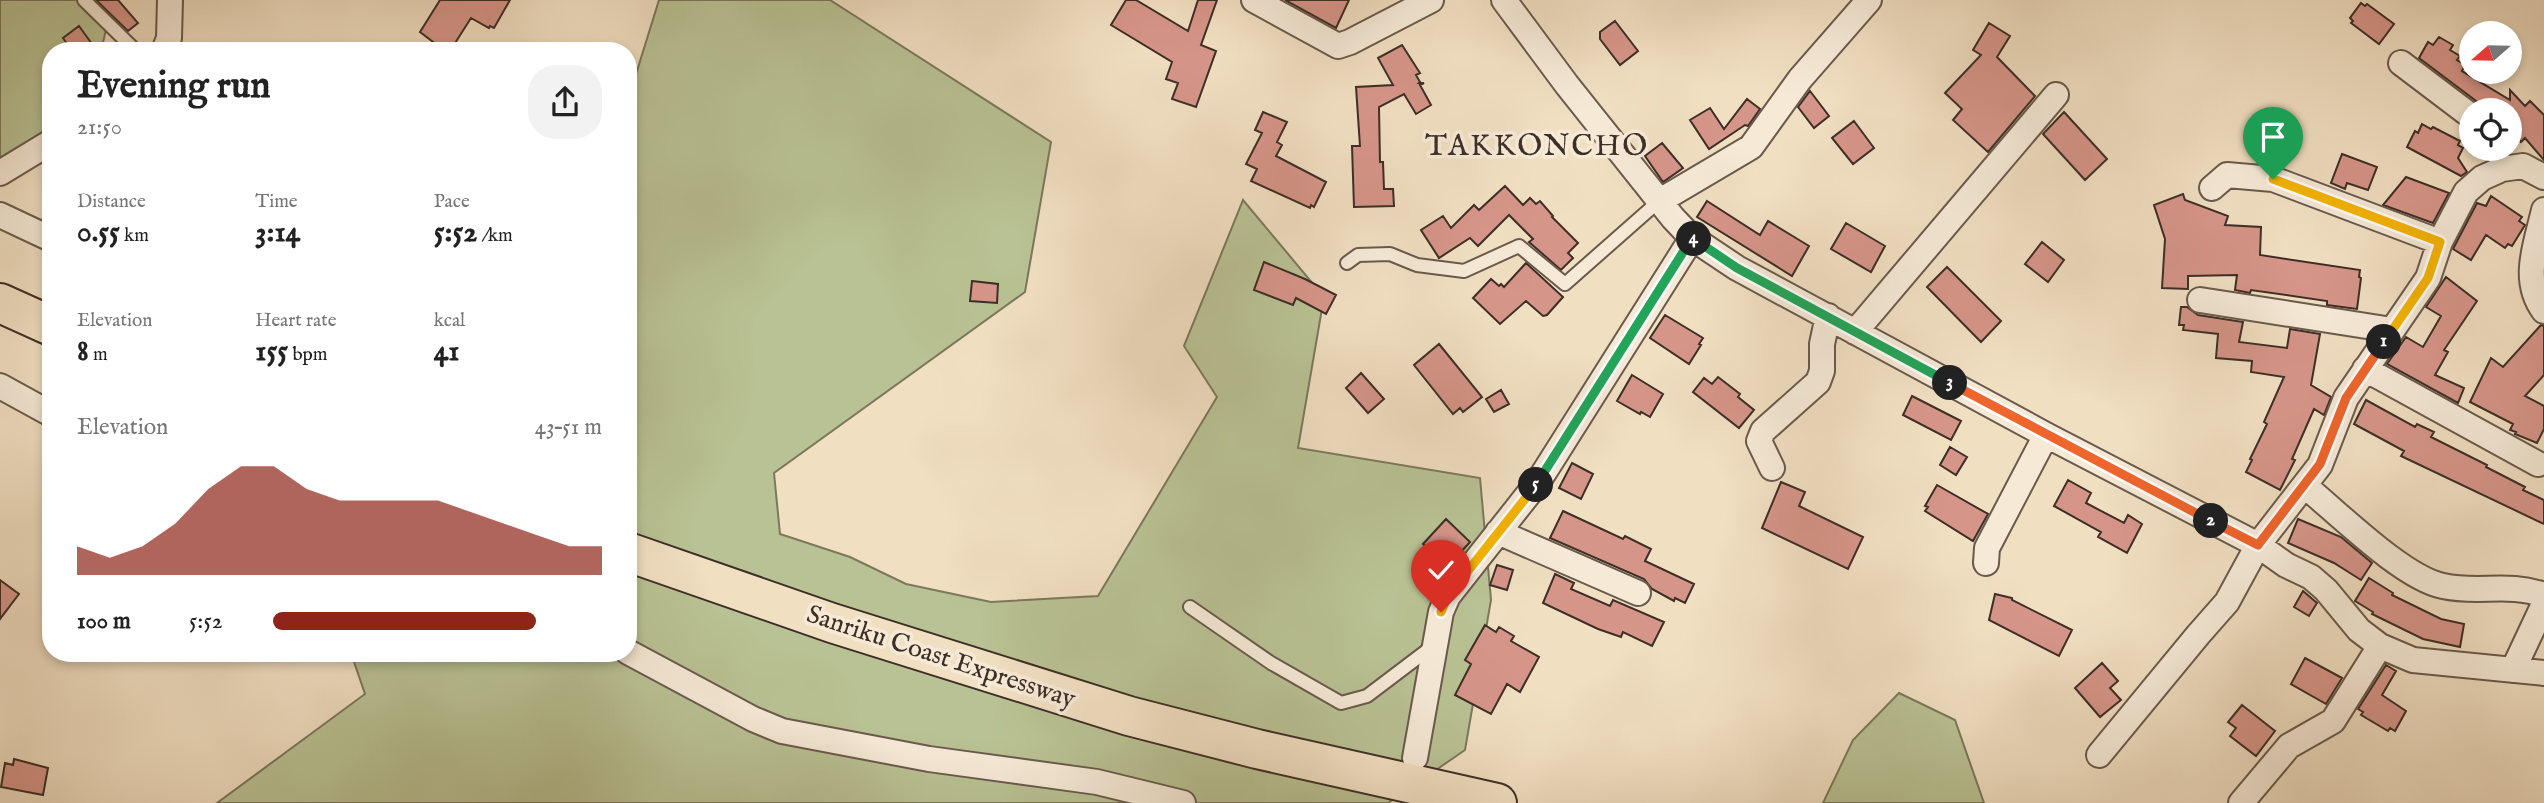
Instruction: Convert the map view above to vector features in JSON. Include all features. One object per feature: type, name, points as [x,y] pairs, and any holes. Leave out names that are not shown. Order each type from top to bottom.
[{"type":"highway","points":[[0,303],[42,322]]},
{"type":"highway","name":"Sanriku Coast Expressway","points":[[637,555],[832,623],[1129,716],[1257,749],[1497,803]]},
{"type":"highway","name":"Sanriku Coast Expressway","points":[[1257,749],[1425,803]]},
{"type":"street","points":[[167,42],[170,0]]},
{"type":"street","points":[[1254,0],[1338,46],[1432,0]]},
{"type":"street","points":[[1504,0],[1658,202],[1692,238],[1737,268],[2046,435],[2258,545],[2286,565],[2311,577],[2326,590],[2359,630],[2381,646],[2413,660],[2544,673]]},
{"type":"street","points":[[1658,202],[1751,147],[1800,79],[1869,0]]},
{"type":"street","points":[[2400,63],[2459,107]]},
{"type":"street","points":[[1854,332],[2056,95]]},
{"type":"street","points":[[0,173],[42,147]]},
{"type":"street","points":[[2099,755],[2227,603],[2258,545],[2320,464],[2346,398],[2428,278],[2440,242],[2466,192],[2482,178],[2502,169],[2525,164]]},
{"type":"street","points":[[2211,188],[2227,175],[2273,179],[2440,242]]},
{"type":"street","points":[[2544,210],[2530,274],[2533,293],[2544,312]]},
{"type":"street","points":[[0,215],[42,235]]},
{"type":"street","points":[[1415,758],[1441,612],[1448,596],[1538,482],[1692,238]]},
{"type":"street","points":[[2200,300],[2392,330]]},
{"type":"street","points":[[1772,468],[1759,441],[1763,431],[1818,382],[1822,371],[1822,344],[1828,316]]},
{"type":"street","points":[[2365,369],[2538,464]]},
{"type":"street","points":[[0,386],[42,409]]},
{"type":"street","points":[[1986,563],[1987,548],[2046,435]]},
{"type":"street","points":[[2305,486],[2402,567],[2421,578],[2440,586],[2462,589],[2526,588],[2544,595]]},
{"type":"street","points":[[1498,532],[1638,593]]},
{"type":"street","points":[[2512,670],[2544,604]]},
{"type":"street","points":[[2241,803],[2289,746],[2333,721],[2381,646]]},
{"type":"street","points":[[637,657],[753,719],[782,731],[929,759],[1097,782],[1183,803]]},
{"type":"lane","points":[[84,0],[127,42]]},
{"type":"lane","points":[[1347,264],[1358,255],[1390,254],[1417,265],[1464,271],[1519,246],[1565,285],[1658,202]]},
{"type":"lane","points":[[1190,607],[1271,663],[1341,703],[1367,696],[1436,644]]},
{"type":"green space","points":[[0,0],[113,0],[103,42],[42,42],[42,142],[0,166]]},
{"type":"green space","points":[[659,0],[830,0],[1051,142],[1025,292],[774,473],[780,534],[850,557],[906,584],[991,602],[1098,596],[1217,397],[1184,346],[1243,200],[1324,297],[1298,448],[1480,478],[1491,600],[1465,750],[1388,803],[217,803],[365,694],[354,662],[637,662],[637,71]]},
{"type":"green space","points":[[1899,693],[1955,720],[1984,803],[1823,803],[1853,740]]},
{"type":"building","points":[[96,0],[118,0],[138,23],[128,31]]},
{"type":"building","points":[[440,0],[510,0],[494,28],[471,18],[456,42],[433,42],[420,32]]},
{"type":"building","points":[[1126,0],[1136,0],[1188,31],[1198,0],[1217,0],[1201,45],[1216,51],[1196,107],[1172,99],[1178,83],[1166,79],[1172,62],[1111,25]]},
{"type":"building","points":[[1285,0],[1349,0],[1336,28]]},
{"type":"building","points":[[2361,3],[2365,6],[2367,4],[2394,24],[2379,44],[2351,23],[2353,21],[2350,18]]},
{"type":"building","points":[[1615,21],[1638,51],[1620,65],[1600,39],[1600,32]]},
{"type":"building","points":[[1989,23],[2010,36],[1997,57],[2035,96],[1988,152],[1953,120],[1962,109],[1945,93],[1981,55],[1973,50]]},
{"type":"building","points":[[79,26],[91,42],[66,42],[63,38]]},
{"type":"building","points":[[2439,37],[2453,45],[2450,50],[2459,55],[2459,84],[2484,84],[2507,98],[2472,98],[2419,58],[2428,42],[2433,45]]},
{"type":"building","points":[[1402,45],[1420,73],[1416,75],[1419,83],[1424,83],[1420,85],[1431,105],[1416,114],[1404,94],[1379,107],[1380,162],[1383,162],[1384,189],[1393,189],[1394,206],[1354,207],[1352,146],[1360,146],[1356,87],[1393,85],[1378,58]]},
{"type":"building","points":[[1810,91],[1829,116],[1814,128],[1798,107]]},
{"type":"building","points":[[1747,99],[1760,109],[1748,126],[1745,125],[1709,149],[1690,120],[1710,108],[1724,129]]},
{"type":"building","points":[[2530,101],[2544,115],[2544,160],[2525,138],[2522,141],[2522,103],[2525,106]]},
{"type":"building","points":[[1263,112],[1287,122],[1277,142],[1282,145],[1276,156],[1326,182],[1314,207],[1311,205],[1310,208],[1251,181],[1257,169],[1246,164],[1262,133],[1255,130]]},
{"type":"building","points":[[2064,112],[2107,159],[2085,180],[2043,134]]},
{"type":"building","points":[[1854,121],[1874,148],[1853,164],[1832,138]]},
{"type":"building","points":[[2422,124],[2459,140],[2458,158],[2467,172],[2461,176],[2407,147],[2415,131],[2418,133]]},
{"type":"building","points":[[1662,143],[1683,168],[1663,182],[1645,156]]},
{"type":"building","points":[[2342,154],[2377,167],[2368,190],[2347,183],[2345,189],[2331,183]]},
{"type":"building","points":[[2406,177],[2449,193],[2433,223],[2383,205]]},
{"type":"building","points":[[1505,186],[1523,205],[1530,198],[1536,204],[1540,201],[1578,243],[1568,253],[1573,258],[1561,270],[1529,242],[1533,239],[1509,215],[1478,246],[1470,238],[1439,258],[1421,230],[1443,216],[1451,228],[1474,205],[1479,210]]},
{"type":"building","points":[[2183,194],[2185,200],[2228,216],[2225,225],[2261,227],[2260,255],[2360,270],[2357,309],[2327,305],[2327,301],[2235,290],[2237,275],[2188,276],[2188,289],[2162,288],[2165,239],[2154,205]]},
{"type":"building","points":[[2491,196],[2522,217],[2519,221],[2525,225],[2512,246],[2508,244],[2505,248],[2486,235],[2471,260],[2453,249],[2477,203],[2486,206]]},
{"type":"building","points":[[1707,201],[1760,235],[1768,221],[1809,246],[1792,276],[1697,217]]},
{"type":"building","points":[[1846,223],[1885,246],[1871,272],[1831,249]]},
{"type":"building","points":[[2042,242],[2064,260],[2048,282],[2025,264]]},
{"type":"building","points":[[1264,262],[1336,295],[1326,314],[1296,298],[1293,305],[1254,290]]},
{"type":"building","points":[[1526,263],[1563,297],[1543,316],[1526,301],[1500,324],[1473,298],[1491,279],[1504,287]]},
{"type":"building","points":[[1947,267],[2001,321],[1981,342],[1927,287]]},
{"type":"building","points":[[2446,277],[2477,301],[2444,350],[2448,352],[2435,375],[2464,388],[2458,403],[2387,364],[2406,337],[2423,347],[2441,316],[2426,307]]},
{"type":"building","points":[[972,281],[998,284],[997,303],[970,301]]},
{"type":"building","points":[[2181,307],[2187,307],[2198,315],[2243,322],[2239,342],[2287,348],[2290,329],[2320,334],[2311,385],[2331,397],[2324,415],[2314,409],[2292,459],[2295,460],[2280,490],[2246,472],[2284,377],[2251,372],[2252,361],[2216,358],[2218,334],[2183,330],[2184,325],[2179,325]]},
{"type":"building","points":[[1665,315],[1703,338],[1689,364],[1650,338]]},
{"type":"building","points":[[2541,325],[2544,326],[2544,375],[2525,396],[2544,406],[2544,429],[2537,443],[2515,434],[2516,432],[2510,430],[2513,424],[2470,402],[2491,358],[2503,367]]},
{"type":"building","points":[[1439,344],[1482,397],[1463,412],[1460,408],[1453,414],[1414,365]]},
{"type":"building","points":[[1361,373],[1384,399],[1368,413],[1346,388]]},
{"type":"building","points":[[1632,375],[1663,394],[1650,417],[1617,401]]},
{"type":"building","points":[[1718,377],[1740,394],[1738,397],[1754,410],[1739,428],[1693,392],[1704,378],[1712,384]]},
{"type":"building","points":[[1501,390],[1509,404],[1494,412],[1486,399]]},
{"type":"building","points":[[1912,396],[1961,421],[1951,440],[1903,415]]},
{"type":"building","points":[[2366,400],[2415,427],[2417,424],[2434,432],[2431,437],[2487,465],[2486,467],[2525,487],[2523,490],[2544,500],[2544,524],[2401,456],[2404,451],[2354,424]]},
{"type":"building","points":[[1950,447],[1967,457],[1956,475],[1940,465]]},
{"type":"building","points":[[1572,463],[1593,474],[1581,499],[1559,488]]},
{"type":"building","points":[[2068,480],[2091,493],[2086,503],[2124,523],[2128,515],[2142,524],[2127,553],[2098,537],[2101,532],[2054,506]]},
{"type":"building","points":[[1781,482],[1805,492],[1799,506],[1863,537],[1848,569],[1762,528]]},
{"type":"building","points":[[1937,485],[1988,514],[1973,541],[1925,511]]},
{"type":"building","points":[[1563,511],[1651,549],[1645,561],[1694,584],[1685,603],[1675,598],[1674,601],[1652,589],[1644,579],[1550,538]]},
{"type":"building","points":[[1446,519],[1470,542],[1448,566],[1423,544]]},
{"type":"building","points":[[2298,519],[2341,537],[2372,563],[2361,580],[2334,563],[2288,543]]},
{"type":"building","points":[[1497,565],[1513,570],[1507,590],[1490,585]]},
{"type":"building","points":[[1555,574],[1574,583],[1571,589],[1610,606],[1613,600],[1664,622],[1652,646],[1623,632],[1621,637],[1598,629],[1543,603]]},
{"type":"building","points":[[2369,578],[2393,593],[2392,595],[2441,619],[2464,624],[2460,647],[2423,639],[2372,614],[2373,612],[2355,601]]},
{"type":"building","points":[[0,580],[19,594],[0,619]]},
{"type":"building","points":[[2303,591],[2317,603],[2309,616],[2294,607]]},
{"type":"building","points":[[1995,594],[2012,598],[2072,630],[2059,656],[1989,620]]},
{"type":"building","points":[[1485,625],[1496,632],[1499,627],[1514,636],[1511,641],[1539,657],[1520,692],[1507,684],[1491,714],[1455,695],[1471,664],[1465,660]]},
{"type":"building","points":[[2305,658],[2342,678],[2326,704],[2291,684]]},
{"type":"building","points":[[2102,663],[2118,681],[2110,688],[2121,700],[2100,717],[2075,688]]},
{"type":"building","points":[[2386,665],[2396,671],[2382,695],[2406,711],[2395,731],[2390,728],[2388,731],[2361,715],[2363,712],[2358,709]]},
{"type":"building","points":[[2242,705],[2275,731],[2256,756],[2230,736],[2236,728],[2228,722]]},
{"type":"building","points":[[14,759],[48,768],[43,795],[1,787],[5,763],[13,765]]},
{"type":"district","name":"TAKKONCHO","points":[[1537,147]]},
{"type":"route","points":[[1441,612],[1448,596],[1538,482],[1692,238],[1737,268],[1854,332],[2258,545],[2320,464],[2346,398],[2428,278],[2440,242],[2273,179]]}]
